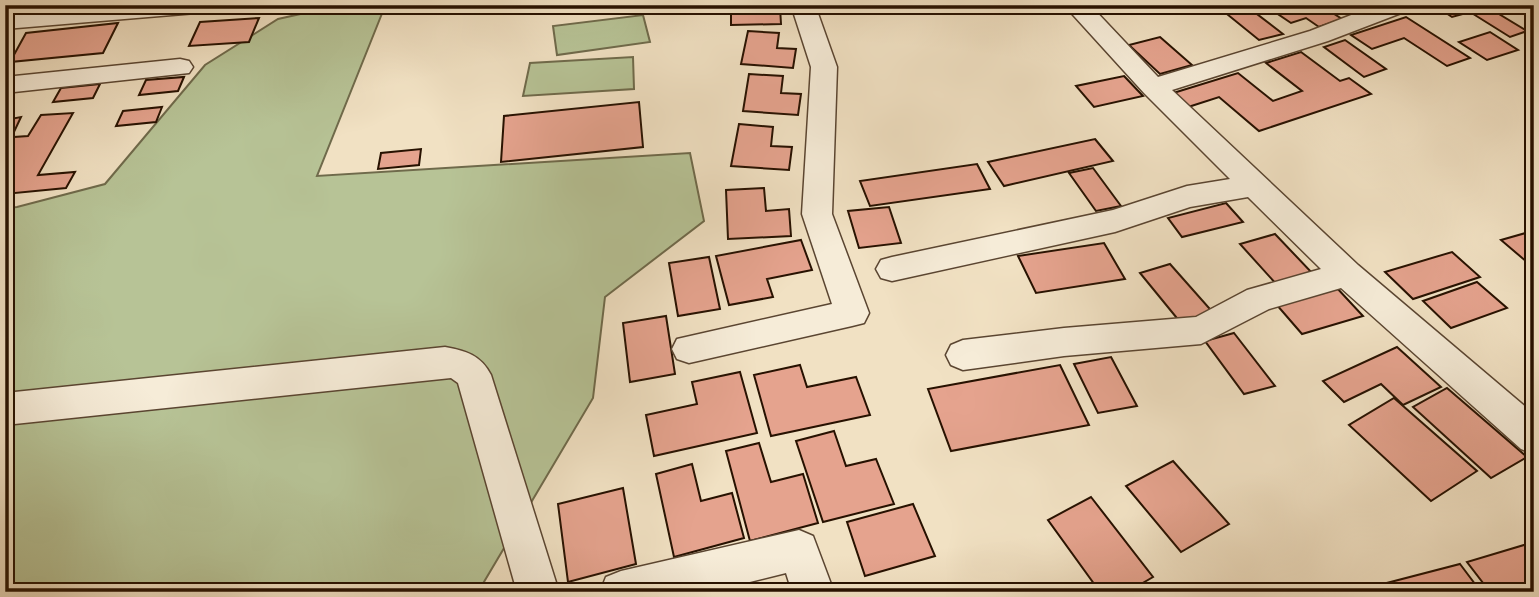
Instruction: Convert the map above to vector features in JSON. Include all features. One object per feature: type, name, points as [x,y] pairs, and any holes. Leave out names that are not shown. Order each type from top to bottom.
[{"type":"street","points":[[5,22],[208,5]]},
{"type":"street","points":[[689,349],[852,313],[817,214],[824,67],[803,5]]},
{"type":"street","points":[[1080,9],[1113,5]]},
{"type":"street","points":[[1153,87],[1319,36],[1400,5]]},
{"type":"street","points":[[1080,9],[1153,87],[1347,274],[1534,437]]},
{"type":"street","points":[[5,85],[180,67]]},
{"type":"street","points":[[892,269],[1115,221],[1187,197],[1254,185]]},
{"type":"street","points":[[963,355],[1064,342],[1201,330],[1259,299],[1347,274]]},
{"type":"street","points":[[5,409],[445,362],[461,365],[473,375],[538,592]]},
{"type":"street","points":[[627,590],[799,550],[813,592]]},
{"type":"green space","points":[[341,5],[362,5],[383,11],[317,176],[690,153],[704,221],[605,297],[593,398],[478,592],[5,592],[5,208],[105,184],[205,65],[278,19]]},
{"type":"green space","points":[[643,15],[650,42],[557,55],[553,26]]},
{"type":"green space","points":[[633,57],[634,89],[523,96],[530,63]]},
{"type":"building","points":[[731,5],[780,7],[781,24],[731,25]]},
{"type":"building","points":[[1254,5],[1263,12],[1257,14],[1283,34],[1259,40],[1217,6]]},
{"type":"building","points":[[1320,5],[1342,19],[1319,27],[1306,18],[1291,23],[1266,6]]},
{"type":"building","points":[[1434,5],[1461,8],[1484,5],[1527,31],[1510,37],[1470,12],[1452,17]]},
{"type":"building","points":[[1406,17],[1470,58],[1447,66],[1404,38],[1372,49],[1351,35]]},
{"type":"building","points":[[259,18],[249,42],[189,46],[200,22]]},
{"type":"building","points":[[118,23],[103,53],[10,62],[26,33]]},
{"type":"building","points":[[748,31],[779,33],[777,48],[796,49],[793,68],[741,64]]},
{"type":"building","points":[[1490,32],[1518,50],[1487,60],[1459,42]]},
{"type":"building","points":[[1160,37],[1192,65],[1160,74],[1129,45]]},
{"type":"building","points":[[1345,40],[1386,69],[1364,77],[1324,47]]},
{"type":"building","points":[[1301,52],[1340,81],[1349,78],[1371,94],[1259,131],[1219,97],[1185,108],[1170,94],[1238,73],[1273,101],[1302,91],[1266,63]]},
{"type":"building","points":[[749,74],[783,76],[781,93],[801,94],[798,115],[743,111]]},
{"type":"building","points":[[1124,76],[1143,96],[1094,107],[1076,86]]},
{"type":"building","points":[[184,77],[178,91],[139,95],[146,80]]},
{"type":"building","points":[[100,84],[93,98],[53,102],[61,88]]},
{"type":"building","points":[[639,102],[643,147],[501,162],[504,116]]},
{"type":"building","points":[[162,107],[156,122],[116,126],[123,111]]},
{"type":"building","points":[[73,113],[38,175],[75,172],[66,188],[5,194],[5,151],[14,137],[28,136],[41,115]]},
{"type":"building","points":[[21,117],[14,132],[5,134],[5,120]]},
{"type":"building","points":[[739,124],[773,127],[771,146],[792,147],[789,170],[731,166]]},
{"type":"building","points":[[1095,139],[1113,161],[1004,186],[988,162]]},
{"type":"building","points":[[421,149],[419,165],[378,169],[381,153]]},
{"type":"building","points":[[977,164],[990,189],[870,206],[860,181]]},
{"type":"building","points":[[1093,168],[1121,206],[1096,211],[1069,173]]},
{"type":"building","points":[[764,188],[766,211],[789,209],[791,236],[728,239],[726,190]]},
{"type":"building","points":[[1226,203],[1243,222],[1182,237],[1168,218]]},
{"type":"building","points":[[889,207],[901,243],[859,248],[848,211]]},
{"type":"building","points":[[1529,232],[1534,237],[1534,268],[1501,240]]},
{"type":"building","points":[[1275,234],[1314,275],[1278,286],[1240,244]]},
{"type":"building","points":[[801,240],[812,270],[767,279],[773,297],[729,305],[716,256]]},
{"type":"building","points":[[1104,243],[1125,279],[1036,293],[1018,256]]},
{"type":"building","points":[[1452,252],[1480,277],[1413,299],[1385,272]]},
{"type":"building","points":[[709,257],[720,309],[678,316],[669,263]]},
{"type":"building","points":[[1170,264],[1217,317],[1185,328],[1140,273]]},
{"type":"building","points":[[1477,282],[1507,308],[1451,328],[1423,301]]},
{"type":"building","points":[[1336,287],[1363,316],[1302,334],[1276,304]]},
{"type":"building","points":[[666,316],[675,374],[630,382],[623,323]]},
{"type":"building","points":[[1234,333],[1275,386],[1244,394],[1205,341]]},
{"type":"building","points":[[1397,347],[1441,387],[1403,405],[1381,384],[1344,402],[1323,381]]},
{"type":"building","points":[[1111,357],[1137,406],[1098,413],[1074,364]]},
{"type":"building","points":[[800,365],[807,387],[856,377],[870,415],[771,436],[754,375]]},
{"type":"building","points":[[1060,365],[1089,425],[951,451],[928,389]]},
{"type":"building","points":[[740,372],[757,433],[654,456],[646,415],[697,404],[692,382]]},
{"type":"building","points":[[1447,388],[1527,457],[1491,478],[1413,407]]},
{"type":"building","points":[[1394,398],[1477,471],[1431,501],[1349,425]]},
{"type":"building","points":[[834,431],[846,466],[876,459],[894,504],[823,522],[796,441]]},
{"type":"building","points":[[759,443],[771,482],[803,474],[818,523],[750,541],[726,451]]},
{"type":"building","points":[[1173,461],[1229,524],[1181,552],[1126,486]]},
{"type":"building","points":[[692,464],[701,501],[732,493],[744,538],[674,557],[656,474]]},
{"type":"building","points":[[623,488],[636,564],[568,582],[558,504]]},
{"type":"building","points":[[1091,497],[1153,577],[1127,592],[1100,592],[1048,520]]},
{"type":"building","points":[[913,504],[935,556],[865,576],[847,522]]},
{"type":"building","points":[[1534,542],[1534,592],[1490,592],[1467,562]]},
{"type":"building","points":[[1460,564],[1481,592],[1352,592]]}]
